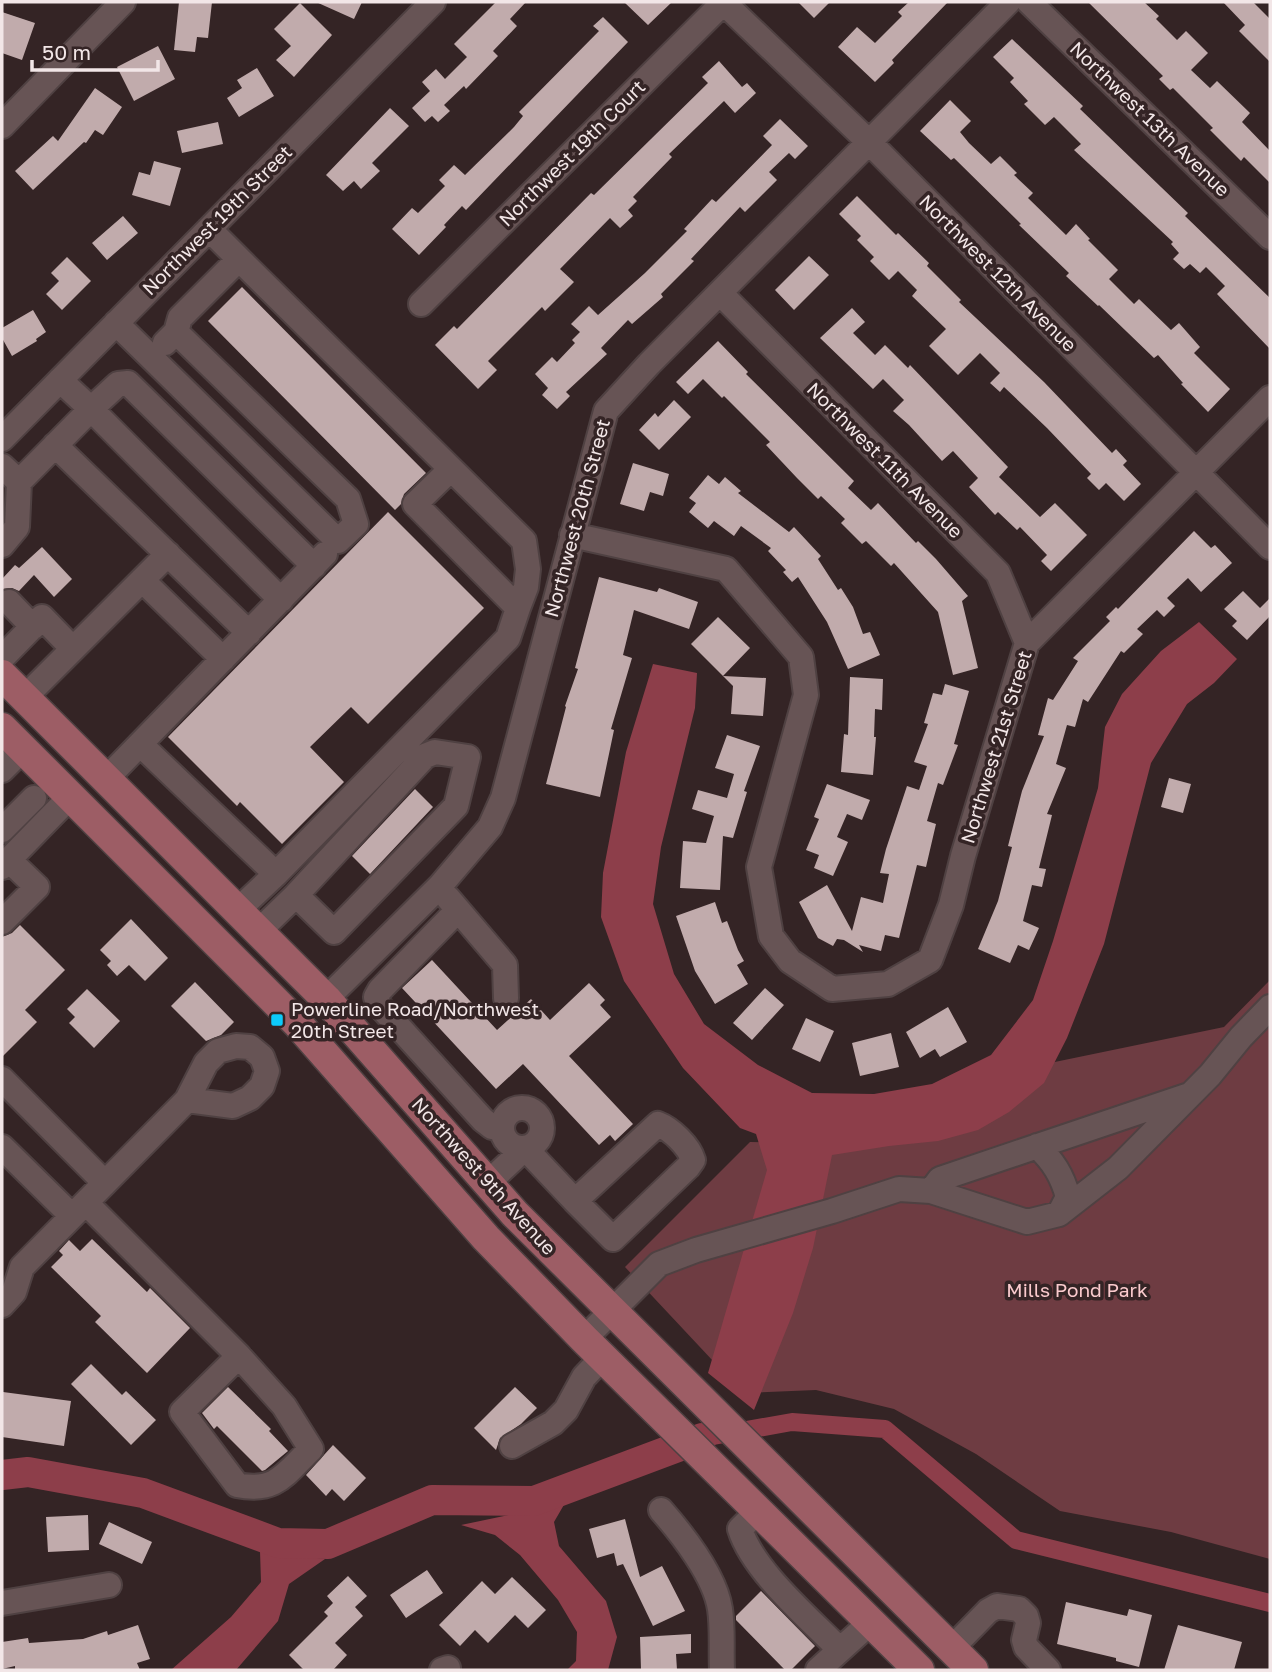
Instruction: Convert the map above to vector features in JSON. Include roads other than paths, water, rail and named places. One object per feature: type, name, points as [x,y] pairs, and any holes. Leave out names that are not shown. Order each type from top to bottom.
[{"type":"main road","name":"Northwest 9th Avenue","points":[[2,675],[326,999],[515,1214],[973,1670]]},
{"type":"main road","name":"Northwest 9th Avenue","points":[[2,728],[298,1024],[485,1238],[919,1670]]},
{"type":"main road","points":[[257,983],[303,1001],[326,999]]},
{"type":"main road","points":[[298,1024],[365,1043]]},
{"type":"main road","points":[[870,1622],[888,1619],[897,1621],[932,1644],[949,1647]]},
{"type":"street","points":[[2,126],[123,2]]},
{"type":"street","name":"Northwest 19th Street","points":[[2,439],[433,2]]},
{"type":"street","name":"Northwest 12th Avenue","points":[[723,2],[868,141],[1270,547]]},
{"type":"street","name":"Northwest 19th Court","points":[[421,304],[723,2]]},
{"type":"street","name":"Northwest 20th Street","points":[[326,999],[438,887],[491,827],[503,798],[606,411],[868,141],[1008,2]]},
{"type":"street","name":"Northwest 13th Avenue","points":[[1029,2],[1270,237]]},
{"type":"street","points":[[209,229],[524,541],[528,569],[526,587],[508,638],[238,910]]},
{"type":"street","points":[[151,357],[176,332],[180,318],[239,259]]},
{"type":"street","name":"Northwest 11th Avenue","points":[[720,293],[998,573],[1027,642]]},
{"type":"street","points":[[116,323],[338,541]]},
{"type":"street","points":[[107,778],[356,524],[348,499],[176,332]]},
{"type":"street","points":[[60,380],[281,600]]},
{"type":"street","points":[[2,545],[18,527],[10,474],[55,445],[118,384],[128,383],[314,566]]},
{"type":"street","name":"Northwest 21st Street","points":[[572,535],[726,569],[802,657],[806,695],[759,867],[771,936],[790,961],[832,989],[888,984],[930,960],[951,905],[1027,642],[1270,398]]},
{"type":"street","points":[[55,445],[248,633]]},
{"type":"street","points":[[218,473],[243,447]]},
{"type":"street","points":[[451,469],[415,504],[519,608]]},
{"type":"street","points":[[25,697],[168,554]]},
{"type":"street","points":[[142,580],[223,659]]},
{"type":"street","points":[[9,602],[33,627]]},
{"type":"street","points":[[2,658],[42,617],[74,649]]},
{"type":"street","points":[[140,744],[276,874]]},
{"type":"street","points":[[2,770],[23,749]]},
{"type":"street","points":[[259,931],[425,756],[435,752],[468,757],[456,806],[334,932],[296,895]]},
{"type":"street","points":[[2,922],[37,887],[5,863],[70,797]]},
{"type":"street","points":[[2,830],[34,798]]},
{"type":"street","points":[[438,887],[505,965],[506,998]]},
{"type":"street","points":[[458,910],[376,997],[378,1004],[483,1120],[492,1127],[502,1128]]},
{"type":"street","points":[[512,1446],[553,1423],[566,1410],[584,1377],[611,1311],[659,1264],[696,1250],[899,1189],[931,1191],[1027,1222],[1059,1214],[1118,1168],[1266,1021]]},
{"type":"street","points":[[2,1079],[105,1183]]},
{"type":"street","points":[[931,1191],[940,1179],[1193,1093]]},
{"type":"street","points":[[2,1306],[14,1292],[22,1266],[187,1100]]},
{"type":"street","points":[[488,1183],[525,1148],[536,1142],[542,1125],[535,1114],[524,1109],[511,1112],[507,1116],[502,1128],[503,1135],[511,1145],[525,1148],[575,1201],[613,1239],[688,1167],[692,1160],[690,1152],[666,1127],[658,1124],[575,1201]]},
{"type":"street","points":[[1037,1146],[1054,1162],[1064,1182],[1068,1196],[1059,1214]]},
{"type":"street","points":[[2,1147],[79,1210],[239,1356],[284,1406],[312,1450],[274,1484],[252,1488],[237,1485],[182,1412],[239,1356]]},
{"type":"street","points":[[661,1510],[678,1529],[715,1587],[720,1609],[722,1670]]},
{"type":"street","points":[[759,1510],[740,1529],[745,1545],[781,1590],[840,1650]]},
{"type":"street","points":[[2,1603],[109,1585]]},
{"type":"street","points":[[949,1647],[997,1606],[1019,1609],[1026,1615],[1028,1623],[1024,1640],[1026,1647],[1048,1670]]},
{"type":"street","points":[[818,1670],[870,1622]]},
{"type":"waterway","points":[[702,1438],[792,1422],[885,1429],[1016,1540],[1270,1603]]},
{"type":"waterway","points":[[2,1475],[28,1472],[143,1493],[278,1543],[328,1544],[432,1500],[534,1501],[702,1438]]},
{"type":"place","name":"Powerline Road/Northwest 20th Street","points":[[277,1020]]},
{"type":"park label","name":"Mills Pond Park","points":[[1077,1290]]}]
